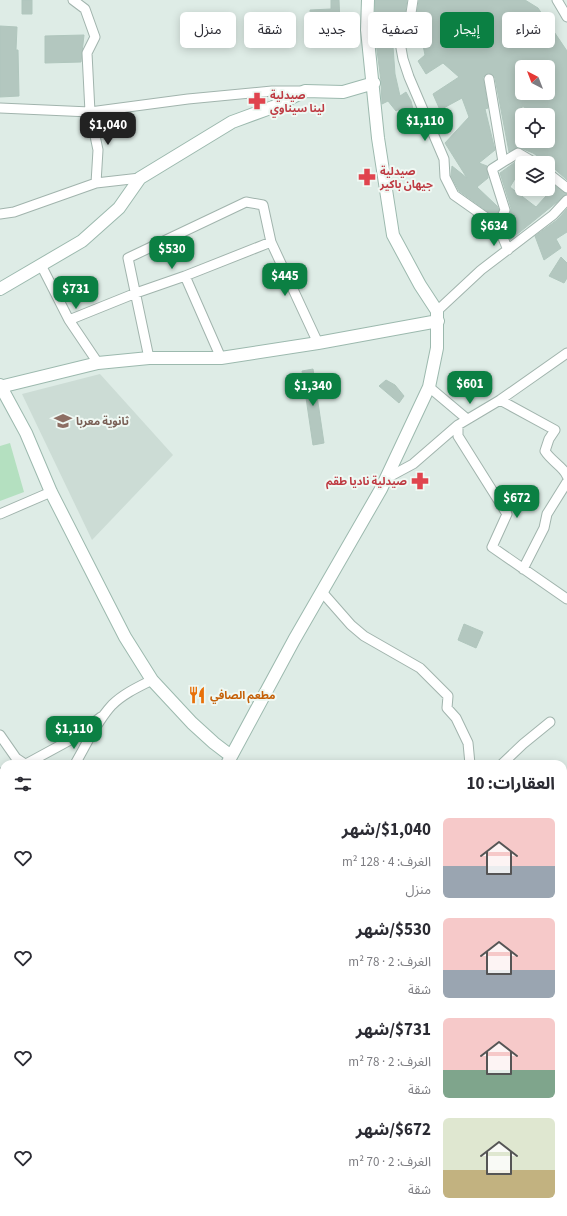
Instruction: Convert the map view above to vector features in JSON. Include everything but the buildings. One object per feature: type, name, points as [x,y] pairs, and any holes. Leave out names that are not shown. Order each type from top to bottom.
[{"type":"main road","points":[[368,0],[367,30],[374,83],[378,138],[393,235],[438,316],[437,348],[429,387],[387,478],[229,760],[152,680],[125,637],[51,492],[26,433],[0,386],[98,363],[150,358],[221,358],[318,343],[438,316]]},
{"type":"main road","points":[[0,289],[87,236],[120,208],[140,178],[232,122],[273,107],[305,92],[343,92],[374,83]]},
{"type":"street","points":[[73,0],[84,9],[95,37],[88,53],[90,112],[98,150],[96,183]]},
{"type":"street","points":[[411,12],[413,0]]},
{"type":"street","points":[[557,0],[567,17]]},
{"type":"street","points":[[401,48],[409,77],[444,159],[445,177],[454,195],[498,226],[508,250]]},
{"type":"street","points":[[489,79],[503,162]]},
{"type":"street","points":[[0,108],[90,112],[195,98],[272,91],[305,92]]},
{"type":"street","points":[[498,226],[505,210],[492,169],[518,153],[523,156]]},
{"type":"street","points":[[0,214],[14,212],[96,183],[140,178]]},
{"type":"street","points":[[555,179],[567,188]]},
{"type":"street","points":[[438,316],[481,270],[553,215],[567,200]]},
{"type":"street","points":[[150,358],[128,258],[246,202],[263,205],[272,242],[318,343]]},
{"type":"street","points":[[69,320],[272,242]]},
{"type":"street","points":[[41,264],[69,320],[98,363]]},
{"type":"street","points":[[185,276],[221,358]]},
{"type":"street","points":[[387,478],[413,464],[458,425],[500,400],[567,353]]},
{"type":"street","points":[[429,387],[467,419]]},
{"type":"street","points":[[500,400],[555,430],[549,438],[545,451],[551,460],[565,470],[567,476]]},
{"type":"street","points":[[458,425],[458,436],[507,514],[492,547],[523,570],[567,599]]},
{"type":"street","points":[[523,570],[544,528],[547,514],[567,482]]},
{"type":"street","points":[[0,514],[51,492]]},
{"type":"street","points":[[322,592],[364,636],[420,668],[448,696],[447,708],[456,718],[468,743],[470,760]]},
{"type":"street","points":[[77,760],[112,706],[127,693],[152,680]]},
{"type":"street","points":[[33,760],[72,739],[108,712]]},
{"type":"street","points":[[506,760],[522,744],[550,722]]},
{"type":"street","points":[[0,735],[16,758],[19,760]]},
{"type":"shaded area","points":[[100,374],[173,455],[92,540],[22,394]]},
{"type":"green space","points":[[10,443],[24,492],[0,501],[0,446]]},
{"type":"place","name":"صيدلية لينا سيناوي","points":[[257,101]]},
{"type":"place","name":"صيدلية جيهان باكير","points":[[367,177]]},
{"type":"place","name":"ثانوية معربا","points":[[63,421]]},
{"type":"place","name":"صيدلية ناديا طقم","points":[[420,481]]},
{"type":"place","name":"مطعم الصافي","points":[[197,695]]}]
